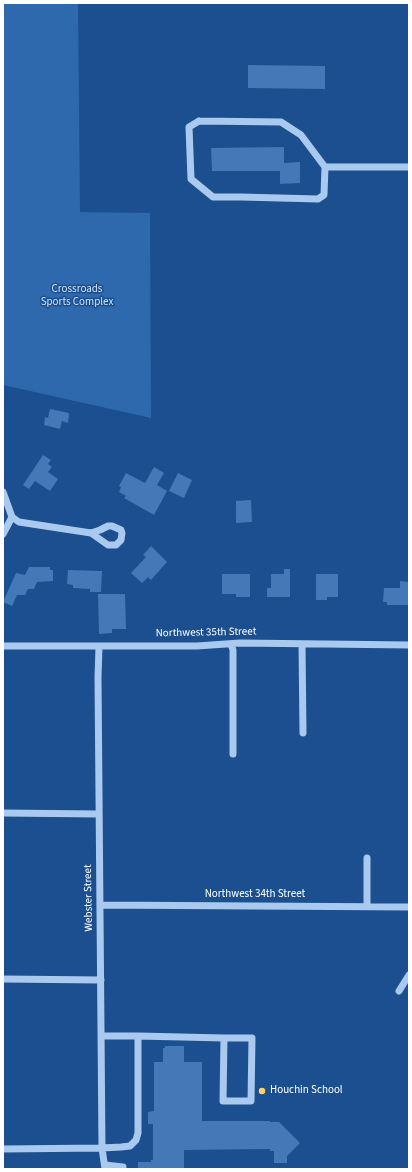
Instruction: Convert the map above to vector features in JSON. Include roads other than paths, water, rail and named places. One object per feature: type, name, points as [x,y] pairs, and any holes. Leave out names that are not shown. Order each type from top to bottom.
[{"type":"street","points":[[199,121],[281,122],[301,135],[325,167],[324,195],[318,199],[213,197],[191,179],[189,127],[199,121]]},
{"type":"street","points":[[325,167],[409,167]]},
{"type":"street","points":[[3,492],[12,517],[19,522],[91,533]]},
{"type":"street","points":[[3,534],[12,517]]},
{"type":"street","name":"Northwest 35th Street","points":[[3,646],[197,646],[240,643],[409,646]]},
{"type":"street","points":[[231,644],[233,650],[233,754]]},
{"type":"street","points":[[302,644],[303,733]]},
{"type":"street","name":"Webster Street","points":[[99,647],[102,1148],[105,1167]]},
{"type":"street","points":[[3,813],[99,814]]},
{"type":"street","points":[[367,858],[367,906]]},
{"type":"street","name":"Northwest 34th Street","points":[[100,905],[409,907]]},
{"type":"street","points":[[399,991],[409,974]]},
{"type":"street","points":[[3,979],[101,980]]},
{"type":"street","points":[[101,1036],[252,1038],[251,1101],[223,1100],[224,1038]]},
{"type":"street","points":[[3,1149],[102,1148],[130,1146],[136,1140],[138,1133],[138,1036]]},
{"type":"street","points":[[105,1167],[123,1166],[123,1169]]},
{"type":"place","name":"Houchin School","points":[[262,1091]]},
{"type":"park label","name":"Crossroads Sports Complex","points":[[77,296]]}]
